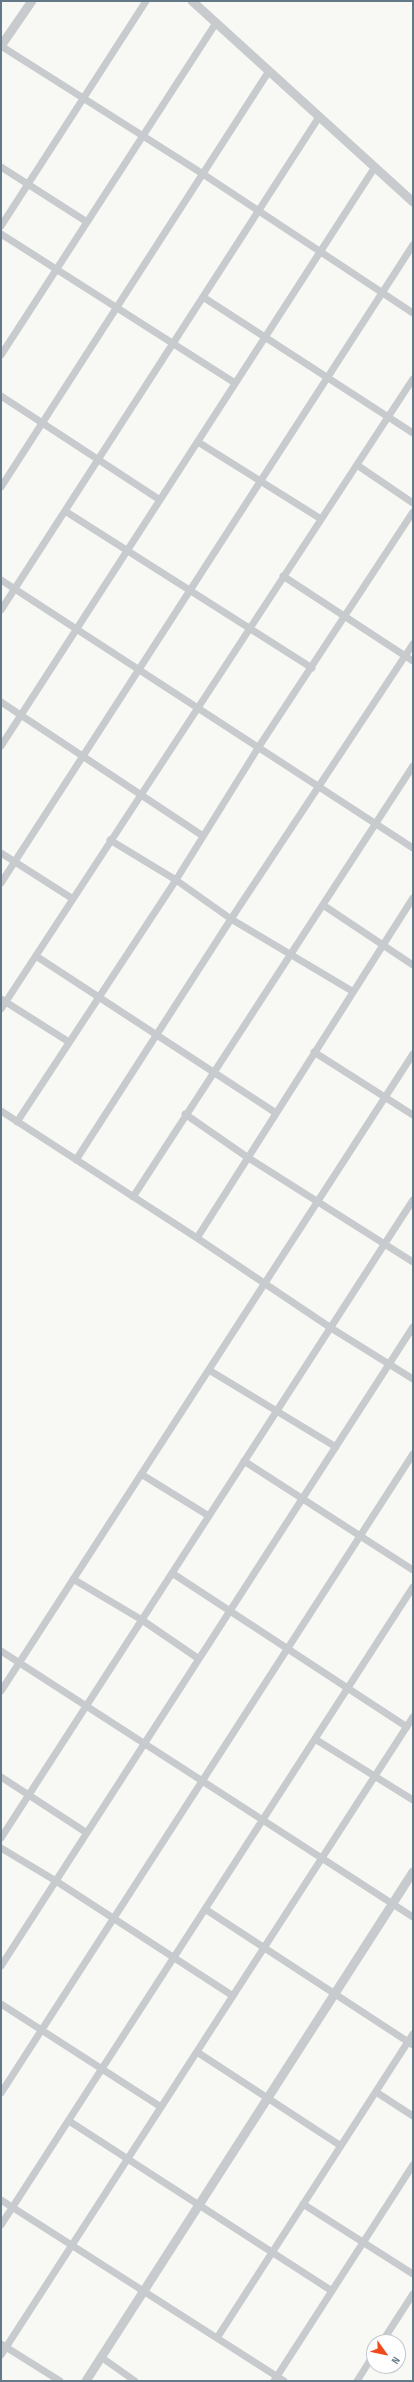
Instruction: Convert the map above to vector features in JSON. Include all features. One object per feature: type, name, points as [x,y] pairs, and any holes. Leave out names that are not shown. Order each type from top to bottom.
[{"type":"street","points":[[32,1],[1,46],[202,174],[413,313]]},
{"type":"street","points":[[1,226],[146,1]]},
{"type":"street","points":[[192,1],[413,202]]},
{"type":"street","points":[[1,355],[216,23]]},
{"type":"street","points":[[1,487],[269,71]]},
{"type":"street","points":[[1,610],[319,117]]},
{"type":"street","points":[[1,167],[87,222]]},
{"type":"street","points":[[1,746],[375,167]]},
{"type":"street","points":[[1,234],[235,384]]},
{"type":"street","points":[[1,883],[413,245]]},
{"type":"street","points":[[203,297],[413,433]]},
{"type":"street","points":[[1,1009],[3,1001],[36,956],[110,840],[198,709],[413,378]]},
{"type":"street","points":[[1,396],[160,500]]},
{"type":"street","points":[[198,442],[261,480],[321,519]]},
{"type":"street","points":[[357,465],[413,503]]},
{"type":"street","points":[[65,511],[312,668]]},
{"type":"street","points":[[17,1122],[176,880],[258,748],[345,618],[413,512]]},
{"type":"street","points":[[283,576],[345,618],[413,661]]},
{"type":"street","points":[[1,580],[413,848]]},
{"type":"street","points":[[76,1160],[158,1035],[231,919],[413,644]]},
{"type":"street","points":[[1,702],[203,836]]},
{"type":"street","points":[[133,1197],[185,1114],[290,956],[413,766]]},
{"type":"street","points":[[110,840],[176,880],[231,919],[290,956],[352,991]]},
{"type":"street","points":[[1,853],[73,899]]},
{"type":"street","points":[[196,1238],[352,991],[413,898]]},
{"type":"street","points":[[323,905],[413,965]]},
{"type":"street","points":[[36,956],[214,1071],[276,1113]]},
{"type":"street","points":[[3,1001],[69,1042]]},
{"type":"street","points":[[314,1052],[413,1115]]},
{"type":"street","points":[[1,1691],[413,1054]]},
{"type":"street","points":[[1,1111],[265,1283],[331,1328],[413,1379]]},
{"type":"street","points":[[185,1114],[247,1157],[413,1262]]},
{"type":"street","points":[[1,1838],[413,1200]]},
{"type":"street","points":[[1,1966],[413,1327]]},
{"type":"street","points":[[209,1370],[336,1447]]},
{"type":"street","points":[[1,2093],[413,1454]]},
{"type":"street","points":[[244,1461],[413,1570]]},
{"type":"street","points":[[142,1474],[209,1516]]},
{"type":"street","points":[[172,1573],[229,1612],[407,1727]]},
{"type":"street","points":[[74,1579],[142,1620],[199,1659]]},
{"type":"street","points":[[1,2225],[413,1587]]},
{"type":"street","points":[[1,1651],[85,1707],[413,1917]]},
{"type":"street","points":[[1,2355],[4,2345],[72,2245],[413,1717]]},
{"type":"street","points":[[315,1739],[413,1800]]},
{"type":"street","points":[[1,1777],[87,1833]]},
{"type":"street","points":[[1,1848],[56,1881],[233,1996]]},
{"type":"street","points":[[86,2381],[413,1872]]},
{"type":"street","points":[[205,1909],[411,2043]]},
{"type":"street","points":[[1,2004],[161,2107]]},
{"type":"street","points":[[217,2338],[376,2092],[411,2043],[413,2034]]},
{"type":"street","points":[[197,2052],[341,2146]]},
{"type":"street","points":[[376,2092],[413,2116]]},
{"type":"street","points":[[69,2120],[332,2291]]},
{"type":"street","points":[[275,2379],[413,2165]]},
{"type":"street","points":[[1,2200],[144,2290],[217,2338],[275,2379],[284,2381]]},
{"type":"street","points":[[303,2204],[413,2274]]},
{"type":"street","points":[[387,2334],[413,2294]]},
{"type":"street","points":[[4,2345],[60,2381]]},
{"type":"street","points":[[102,2357],[135,2381]]},
{"type":"street","points":[[356,2381],[366,2366]]}]
